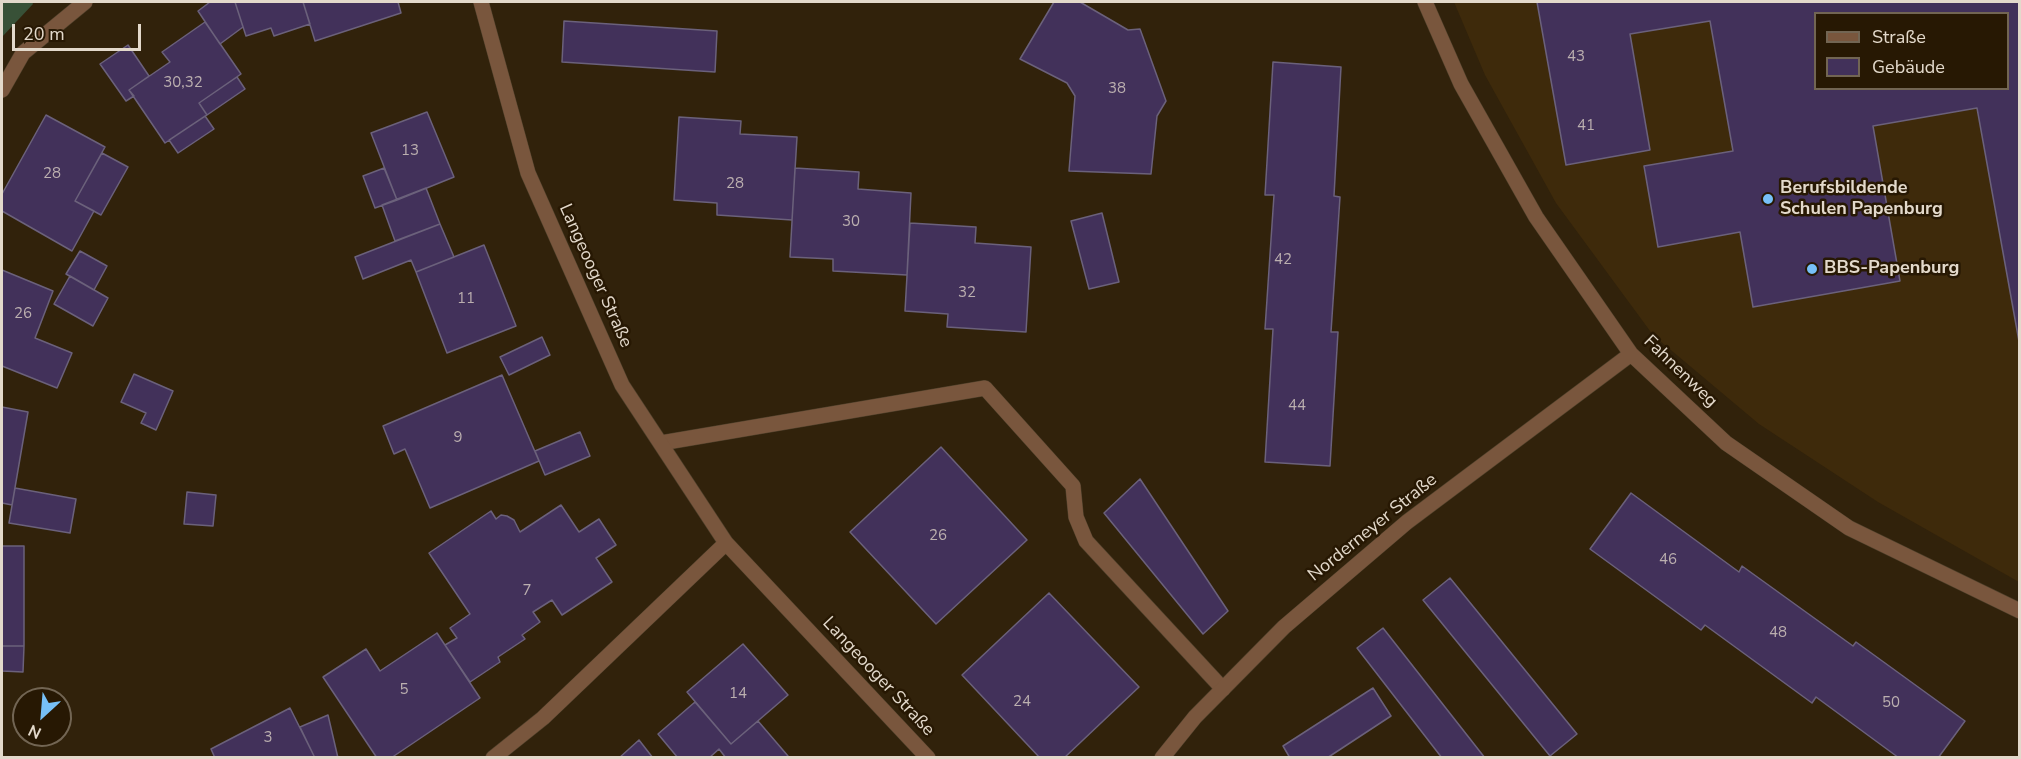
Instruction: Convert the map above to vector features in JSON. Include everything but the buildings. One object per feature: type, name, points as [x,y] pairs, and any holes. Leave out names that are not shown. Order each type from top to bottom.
[{"type":"street","points":[[2,90],[23,53],[85,2]]},
{"type":"street","name":"Langeooger Straße","points":[[481,2],[528,173],[622,386],[726,543],[928,758]]},
{"type":"street","name":"Fahnenweg","points":[[1425,2],[1461,84],[1536,217],[1631,354],[1726,443],[1849,528],[2019,611]]},
{"type":"street","name":"Norderneyer Straße","points":[[1162,758],[1195,717],[1284,627],[1407,522],[1631,354]]},
{"type":"street","points":[[661,443],[986,388],[1073,486],[1076,517],[1086,541],[1223,689]]},
{"type":"street","points":[[493,758],[543,718],[726,543]]},
{"type":"shaded area","name":"BBS-Papenburg","points":[[1454,2],[2019,2],[2019,582],[1878,502],[1759,424],[1653,335],[1556,203],[1485,75]]},
{"type":"green space","points":[[2,2],[32,2],[33,4],[2,37]]},
{"type":"place","name":"Berufsbildende Schulen Papenburg","points":[[1768,199]]},
{"type":"place","name":"BBS-Papenburg","points":[[1812,269]]}]
